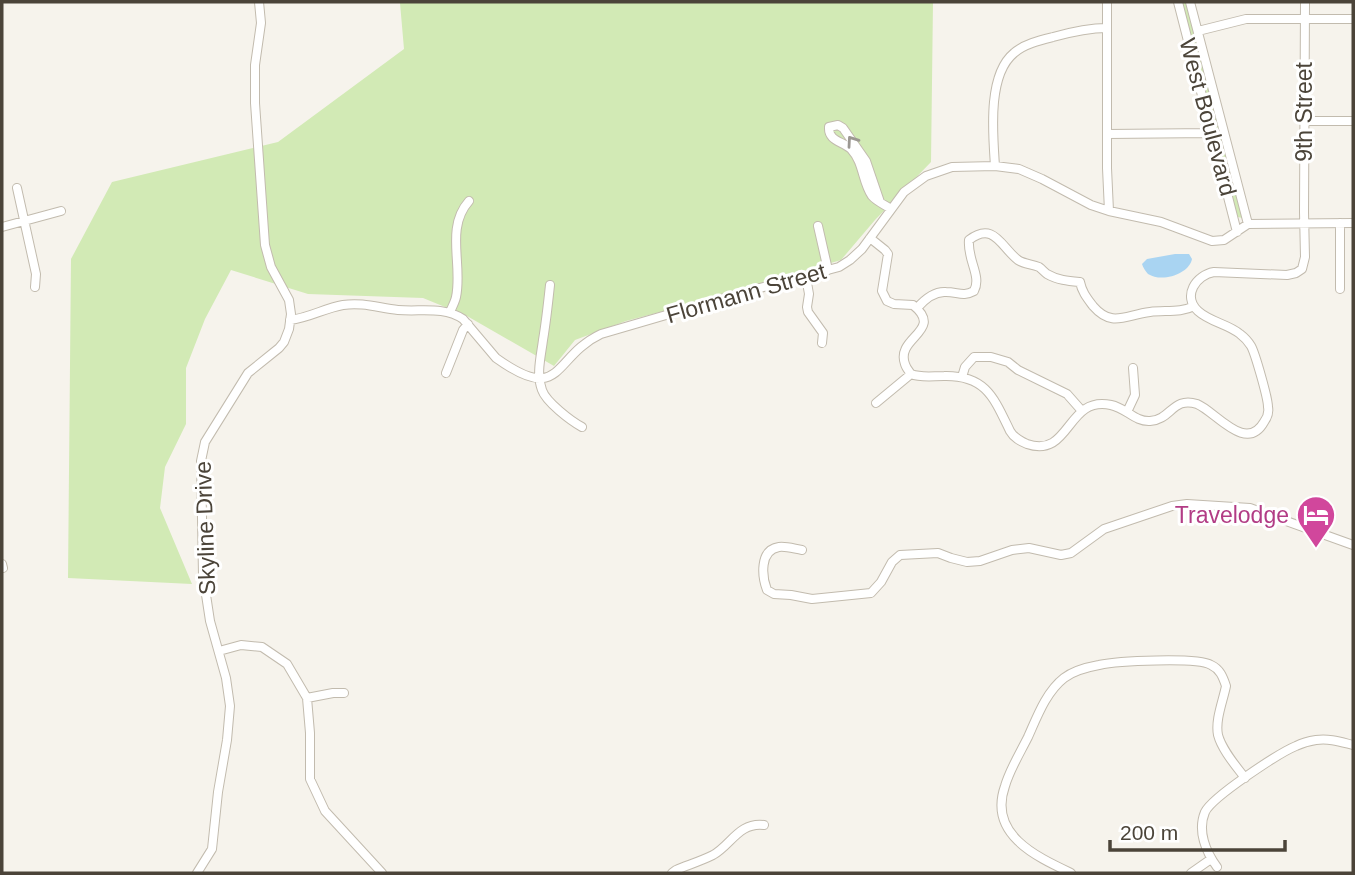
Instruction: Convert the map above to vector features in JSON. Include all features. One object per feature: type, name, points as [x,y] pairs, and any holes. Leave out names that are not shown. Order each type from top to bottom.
[{"type":"street","points":[[259,2],[261,23],[255,103],[265,245],[271,267],[289,300],[290,320],[309,317],[341,306],[359,304],[400,310],[450,312],[463,319],[496,358],[526,376],[540,378]]},
{"type":"street","points":[[1107,2],[1109,211]]},
{"type":"street","name":"West Boulevard","points":[[1178,2],[1237,232]]},
{"type":"street","name":"West Boulevard","points":[[1190,2],[1248,224]]},
{"type":"street","name":"9th Street","points":[[1194,306],[1192,293],[1195,284],[1207,273],[1291,274],[1299,271],[1305,262],[1305,2]]},
{"type":"street","points":[[1198,31],[1246,19],[1353,19]]},
{"type":"street","points":[[995,166],[994,96],[998,77],[1014,52],[1046,38],[1107,28]]},
{"type":"street","points":[[1305,121],[1353,121]]},
{"type":"street","points":[[880,202],[866,160],[843,128],[833,124],[829,127],[829,134],[857,156],[870,193],[874,198],[880,202],[891,209]]},
{"type":"street","points":[[1107,134],[1212,133]]},
{"type":"street","name":"Flormann Street","points":[[540,378],[554,374],[585,344],[601,334],[839,267],[850,260],[870,239],[904,192],[926,176],[952,167],[995,166],[1019,169],[1078,199],[1109,211],[1161,222],[1212,241],[1224,240],[1248,224]]},
{"type":"street","points":[[17,188],[36,274],[35,288]]},
{"type":"street","points":[[450,312],[457,289],[457,225],[459,216],[469,201]]},
{"type":"street","points":[[2,227],[61,211]]},
{"type":"street","points":[[1340,223],[1340,289]]},
{"type":"street","points":[[1248,224],[1353,223]]},
{"type":"street","points":[[818,226],[828,270]]},
{"type":"street","points":[[870,239],[888,254],[882,291],[887,301],[913,305],[925,322],[905,351],[904,362],[911,374],[920,377],[962,377],[978,384],[991,394],[1013,436],[1029,445],[1043,446],[1052,443],[1060,438],[1082,411],[1100,404],[1114,406],[1138,419],[1153,421],[1159,420],[1175,406],[1188,402],[1202,406],[1237,431],[1251,433],[1262,426],[1268,415],[1251,345],[1239,333],[1194,306],[1186,310],[1150,312],[1114,320],[1107,318],[1100,314],[1082,292],[1080,282],[1063,280],[1018,260],[992,234],[982,233],[969,240],[968,254],[977,281],[974,291],[964,295],[944,291],[937,293],[924,300],[917,308]]},
{"type":"street","points":[[806,276],[808,312],[823,334],[822,343]]},
{"type":"street","points":[[551,285],[539,361],[542,392],[582,427]]},
{"type":"street","name":"Skyline Drive","points":[[197,873],[212,849],[229,718],[229,692],[214,640],[203,575],[201,461],[205,442],[248,373],[284,342],[290,320]]},
{"type":"street","points":[[446,373],[463,330],[468,324]]},
{"type":"street","points":[[962,377],[965,367],[974,357],[998,359],[1067,394],[1082,411]]},
{"type":"street","points":[[1127,412],[1135,395],[1133,368]]},
{"type":"street","points":[[876,403],[911,374]]},
{"type":"street","points":[[802,550],[779,547],[768,555],[762,574],[767,590],[774,594],[812,599],[871,593],[881,582],[892,562],[900,555],[908,554],[938,552],[968,562],[1023,549],[1062,555],[1071,553],[1104,529],[1172,506],[1187,504],[1250,508],[1353,545]]},
{"type":"street","points":[[219,652],[241,645],[262,647],[288,664],[307,698],[310,779],[325,811],[382,873]]},
{"type":"street","points":[[1071,873],[1048,863],[1021,844],[1009,832],[1000,809],[1005,786],[1043,706],[1052,690],[1065,677],[1090,667],[1115,663],[1190,660],[1210,664],[1223,677],[1226,686],[1218,722],[1218,736],[1245,778]]},
{"type":"street","points":[[307,698],[344,693]]},
{"type":"street","points":[[1217,867],[1207,852],[1202,833],[1205,811],[1212,803],[1294,747],[1328,740],[1353,745]]},
{"type":"street","points":[[672,873],[715,854],[739,831],[758,824],[764,825]]},
{"type":"street","points":[[1191,873],[1212,859]]},
{"type":"green space","points":[[397,2],[933,2],[931,162],[841,260],[626,321],[575,340],[554,366],[467,316],[423,298],[308,294],[231,270],[205,319],[186,368],[186,424],[165,467],[160,508],[192,584],[68,578],[71,259],[112,182],[278,142],[404,49],[400,3]]},
{"type":"green space","points":[[1181,2],[1188,2],[1244,216],[1242,218],[1238,217],[1234,205]]},
{"type":"water","points":[[1189,254],[1192,259],[1186,269],[1174,276],[1154,277],[1148,274],[1142,264],[1147,259]]},
{"type":"place","name":"Travelodge","points":[[1316,549]]}]
